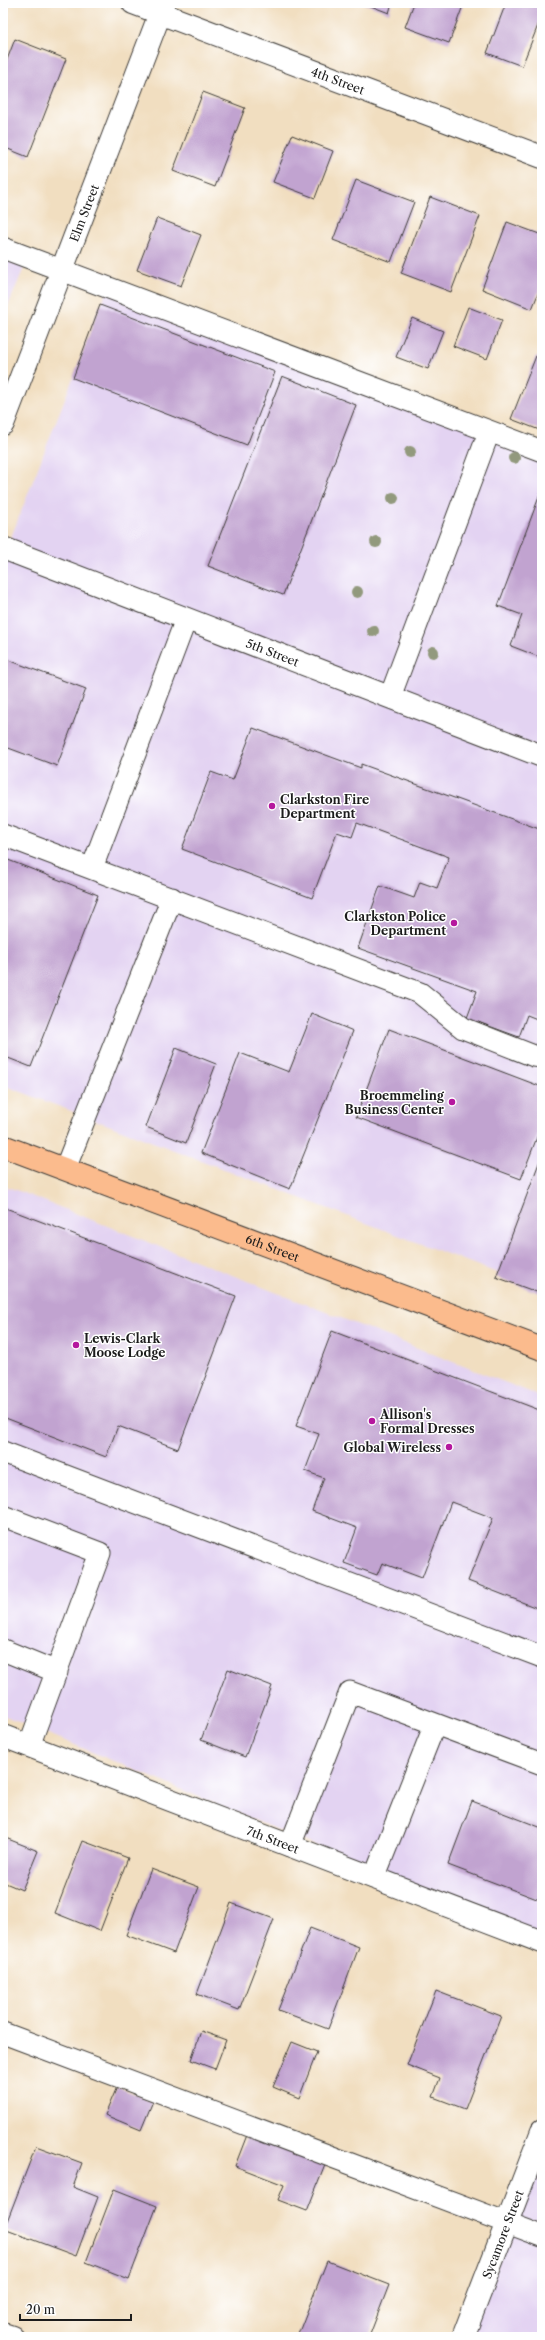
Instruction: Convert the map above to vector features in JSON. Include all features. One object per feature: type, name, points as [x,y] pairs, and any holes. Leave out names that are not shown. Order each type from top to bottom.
[{"type":"main road","name":"6th Street","points":[[3,1146],[542,1349]]},
{"type":"street","name":"4th Street","points":[[133,3],[162,8],[542,157]]},
{"type":"street","name":"Elm Street","points":[[4,416],[62,271],[162,8]]},
{"type":"street","name":"5th Street","points":[[3,548],[542,756]]},
{"type":"street","name":"7th Street","points":[[3,1736],[542,1942]]},
{"type":"street","name":"Sycamore Street","points":[[463,2337],[542,2131]]},
{"type":"street","points":[[3,2334],[12,2337]]},
{"type":"lane","points":[[3,248],[542,451]]},
{"type":"lane","points":[[390,697],[489,432]]},
{"type":"lane","points":[[92,868],[186,619]]},
{"type":"lane","points":[[3,835],[420,993],[464,1028],[534,1056],[542,1057]]},
{"type":"lane","points":[[65,1169],[172,898]]},
{"type":"lane","points":[[3,1452],[542,1657]]},
{"type":"lane","points":[[3,1516],[100,1553],[30,1746]]},
{"type":"lane","points":[[3,1650],[57,1672]]},
{"type":"lane","points":[[290,1846],[350,1692],[542,1764]]},
{"type":"lane","points":[[374,1878],[435,1724]]},
{"type":"lane","points":[[3,2033],[542,2236]]},
{"type":"shaded area","points":[[3,248],[28,258],[3,318]]},
{"type":"shaded area","points":[[108,288],[542,454],[542,1290],[3,1085],[3,558]]},
{"type":"shaded area","points":[[3,1185],[542,1397],[542,1940],[3,1715]]},
{"type":"shaded area","points":[[542,2131],[542,2337],[463,2337]]},
{"type":"building","points":[[363,3],[392,3],[389,13]]},
{"type":"building","points":[[414,3],[464,3],[449,43],[405,27]]},
{"type":"building","points":[[506,3],[542,3],[542,15],[522,66],[487,53]]},
{"type":"building","points":[[15,39],[66,59],[28,157],[3,147],[3,70]]},
{"type":"building","points":[[203,92],[245,108],[215,187],[173,171]]},
{"type":"building","points":[[292,135],[333,151],[315,198],[273,182]]},
{"type":"building","points":[[356,180],[414,202],[391,262],[333,240]]},
{"type":"building","points":[[430,197],[480,216],[451,292],[401,273]]},
{"type":"building","points":[[157,218],[201,235],[181,286],[137,270]]},
{"type":"building","points":[[507,222],[542,235],[542,284],[532,309],[482,289]]},
{"type":"building","points":[[100,305],[275,372],[247,445],[73,378]]},
{"type":"building","points":[[468,307],[502,320],[487,359],[453,346]]},
{"type":"building","points":[[412,318],[443,331],[428,369],[396,357]]},
{"type":"building","points":[[536,356],[542,358],[542,431],[511,419]]},
{"type":"building","points":[[282,376],[356,405],[283,595],[208,566]]},
{"type":"building","points":[[542,489],[542,658],[511,646],[522,615],[498,606]]},
{"type":"building","points":[[3,658],[86,689],[57,766],[3,746]]},
{"type":"building","name":"Clarkston Police Department","points":[[253,728],[361,768],[361,764],[542,830],[542,1021],[527,1015],[519,1037],[467,1018],[477,991],[358,948],[380,886],[414,898],[420,882],[437,888],[449,857],[357,823],[352,837],[337,832],[312,898],[182,849],[211,772],[233,780]]},
{"type":"building","points":[[3,858],[98,895],[31,1067],[3,1056]]},
{"type":"building","points":[[312,1014],[353,1031],[290,1189],[201,1153],[240,1053],[289,1072]]},
{"type":"building","name":"Broemmeling Business Center","points":[[389,1029],[542,1087],[542,1124],[521,1179],[356,1117]]},
{"type":"building","points":[[176,1048],[216,1064],[186,1143],[146,1127]]},
{"type":"building","points":[[542,1155],[542,1294],[496,1277]]},
{"type":"building","name":"Lewis-Clark Moose Lodge","points":[[3,1207],[236,1296],[178,1449],[118,1426],[106,1457],[3,1417]]},
{"type":"building","points":[[332,1331],[542,1411],[542,1610],[468,1581],[493,1518],[451,1502],[422,1578],[382,1563],[377,1575],[344,1563],[357,1528],[312,1511],[324,1478],[305,1471],[319,1434],[296,1426]]},
{"type":"building","points":[[228,1669],[272,1686],[245,1757],[201,1740]]},
{"type":"building","points":[[472,1801],[542,1828],[542,1901],[448,1865]]},
{"type":"building","points":[[3,1837],[38,1851],[22,1890],[3,1882]]},
{"type":"building","points":[[83,1841],[128,1858],[100,1931],[55,1913]]},
{"type":"building","points":[[151,1869],[199,1887],[174,1953],[126,1935]]},
{"type":"building","points":[[231,1903],[274,1919],[239,2010],[197,1994]]},
{"type":"building","points":[[310,1928],[359,1947],[328,2029],[278,2010]]},
{"type":"building","points":[[436,1991],[501,2016],[465,2109],[433,2097],[440,2078],[407,2065]]},
{"type":"building","points":[[201,2031],[226,2040],[215,2069],[191,2060]]},
{"type":"building","points":[[292,2042],[317,2052],[299,2098],[273,2087]]},
{"type":"building","points":[[117,2087],[153,2101],[141,2130],[105,2115]]},
{"type":"building","points":[[247,2135],[325,2165],[307,2211],[278,2200],[284,2185],[235,2166]]},
{"type":"building","points":[[36,2146],[82,2163],[73,2187],[98,2197],[76,2256],[4,2229]]},
{"type":"building","points":[[114,2189],[157,2206],[129,2279],[86,2262]]},
{"type":"building","points":[[327,2261],[389,2285],[369,2337],[297,2337]]},
{"type":"place","name":"Clarkston Fire Department","points":[[272,806]]},
{"type":"place","name":"Clarkston Police Department","points":[[454,923]]},
{"type":"place","name":"Broemmeling Business Center","points":[[452,1102]]},
{"type":"place","name":"Lewis-Clark Moose Lodge","points":[[76,1345]]},
{"type":"place","name":"Allison's Formal Dresses","points":[[372,1421]]},
{"type":"place","name":"Global Wireless","points":[[449,1447]]}]
